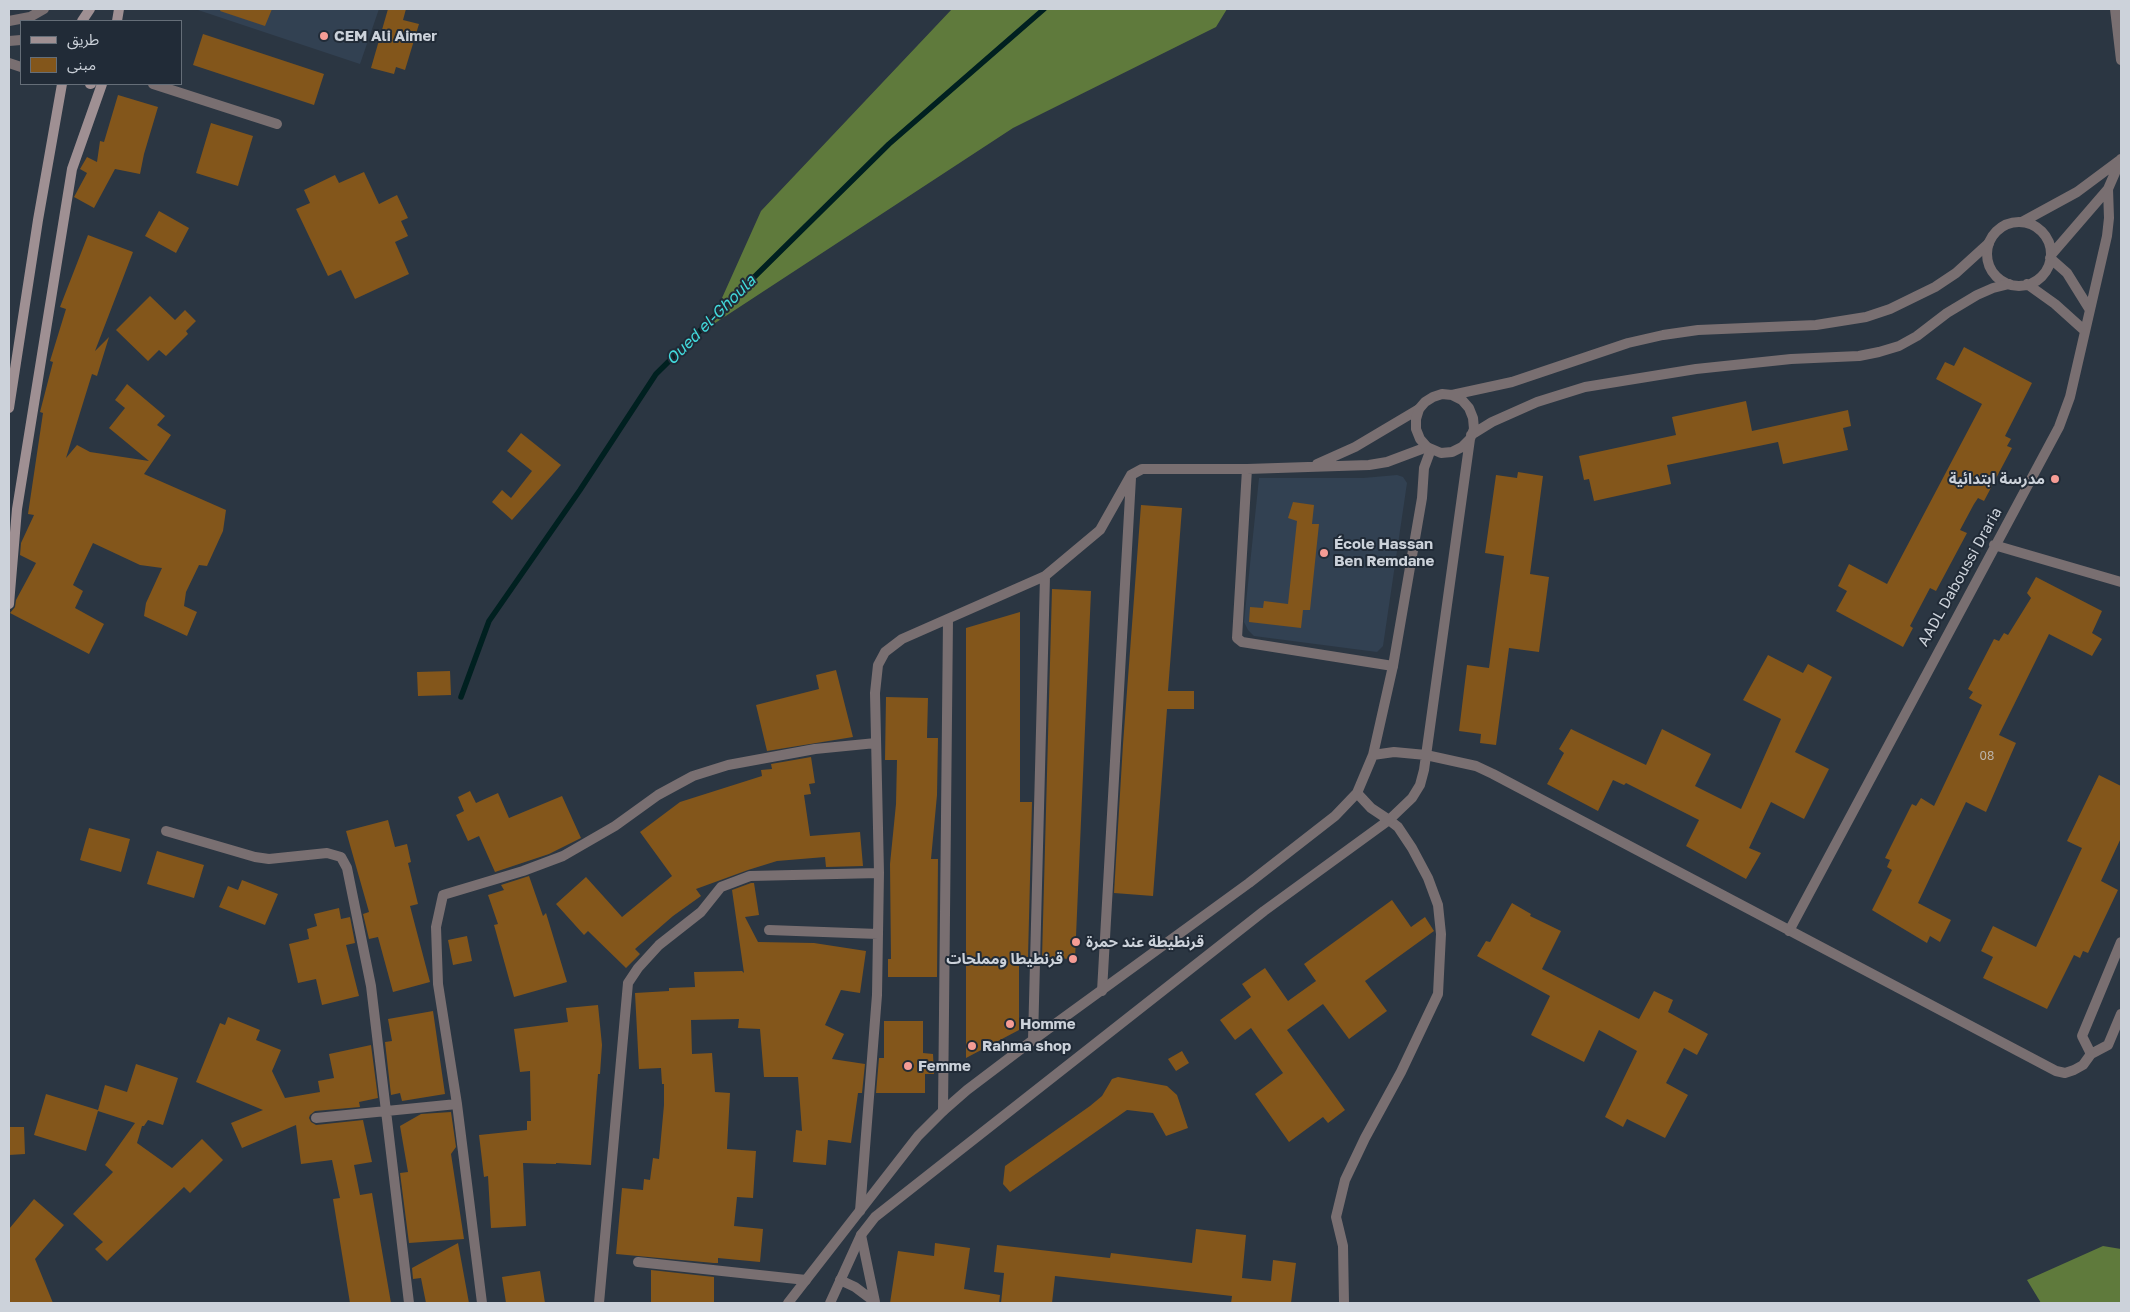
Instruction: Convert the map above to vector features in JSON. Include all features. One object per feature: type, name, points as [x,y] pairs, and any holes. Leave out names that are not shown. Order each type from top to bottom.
[{"type":"main road","points":[[83,20],[90,9]]},
{"type":"main road","points":[[9,408],[38,220],[62,85]]},
{"type":"main road","points":[[9,604],[17,509],[72,169],[102,85]]},
{"type":"street","points":[[9,21],[30,17],[44,9]]},
{"type":"street","points":[[2115,9],[2121,60]]},
{"type":"street","points":[[156,85],[277,124]]},
{"type":"street","points":[[830,1303],[861,1235],[875,1217],[959,1153],[1264,911],[1389,820],[1403,808],[1420,785],[1426,755],[1470,437],[1492,422],[1537,402],[1585,387],[1734,364],[1859,356],[1899,346],[1917,336],[1954,308],[1976,295],[2009,284],[2027,284],[2043,275],[2051,256],[2108,189],[2121,159]]},
{"type":"street","points":[[2022,222],[2076,192],[2121,159]]},
{"type":"street","name":"AADL Daboussi Draria","points":[[1789,930],[2062,419],[2070,397],[2108,227],[2108,189]]},
{"type":"street","points":[[2009,284],[1993,272],[1987,253],[1989,243],[1994,234],[2012,222],[2032,224],[2040,229],[2050,245],[2051,256],[2067,273],[2090,310]]},
{"type":"street","points":[[1452,396],[1512,382],[1628,343],[1663,335],[1698,330],[1816,325],[1866,317],[1890,309],[1935,287],[1956,272],[1989,243]]},
{"type":"street","points":[[2027,284],[2055,304],[2085,331]]},
{"type":"street","points":[[1309,467],[1355,447],[1419,409],[1433,396],[1442,394],[1462,400],[1469,408],[1473,418],[1474,429],[1462,447],[1452,452],[1441,453],[1429,448],[1420,439],[1416,429],[1419,409]]},
{"type":"street","points":[[860,1211],[877,995],[880,873],[875,694],[878,665],[886,652],[902,639],[1045,576],[1100,530],[1131,475],[1142,469],[1247,469],[1378,463],[1429,448]]},
{"type":"street","points":[[788,1303],[918,1136],[943,1111],[967,1090],[1033,1040],[1249,884],[1335,816],[1357,793],[1374,756],[1393,666],[1422,498],[1424,468],[1429,448]]},
{"type":"street","points":[[1247,469],[1237,638],[1242,642],[1393,666]]},
{"type":"street","points":[[1102,991],[1131,475]]},
{"type":"street","points":[[1994,545],[2121,582]]},
{"type":"street","points":[[1033,1040],[1045,576]]},
{"type":"street","points":[[943,1111],[948,619]]},
{"type":"street","points":[[482,1303],[457,1104],[438,984],[436,927],[443,896],[523,871],[563,856],[614,826],[658,795],[693,776],[728,765],[815,749],[876,743]]},
{"type":"street","points":[[1374,756],[1405,752],[1426,755],[1466,763],[1494,774],[2056,1071],[2065,1073],[2074,1070],[2083,1065],[2091,1054],[2108,1045],[2121,1014]]},
{"type":"street","points":[[1344,1303],[1342,1246],[1336,1217],[1345,1180],[1365,1138],[1401,1072],[1438,994],[1441,934],[1438,905],[1428,878],[1412,848],[1398,828],[1371,808],[1357,793]]},
{"type":"street","points":[[166,831],[255,857],[269,859],[327,853],[341,856],[347,868],[371,986],[409,1303]]},
{"type":"street","points":[[599,1303],[628,983],[638,968],[659,945],[701,912],[722,887],[750,876],[880,873]]},
{"type":"street","points":[[769,930],[878,934]]},
{"type":"street","points":[[2091,1054],[2082,1036],[2121,942]]},
{"type":"street","points":[[316,1118],[457,1104]]},
{"type":"street","points":[[861,1235],[875,1303]]},
{"type":"street","points":[[638,1262],[806,1280]]},
{"type":"street","points":[[840,1280],[855,1287],[875,1303]]},
{"type":"shaded area","name":"CEM Ali Aimer","points":[[195,9],[379,9],[360,64]]},
{"type":"shaded area","name":"École Hassan Ben Remdane","points":[[1397,475],[1403,477],[1407,483],[1383,646],[1377,652],[1254,636],[1244,622],[1259,478],[1363,478]]},
{"type":"green space","points":[[952,9],[1227,9],[1216,27],[1013,128],[709,327],[761,211]]},
{"type":"green space","points":[[2103,1246],[2121,1249],[2121,1303],[2041,1303],[2027,1280]]},
{"type":"building","points":[[221,9],[272,9],[265,26],[220,11]]},
{"type":"building","points":[[388,9],[406,9],[403,20],[419,24],[405,70],[396,67],[394,74],[371,68]]},
{"type":"building","points":[[203,34],[324,74],[314,105],[193,65]]},
{"type":"building","points":[[118,95],[158,107],[140,174],[115,169],[94,208],[74,197],[87,173],[80,169],[87,157],[97,162],[100,141],[104,142]]},
{"type":"building","points":[[211,123],[253,136],[238,186],[196,173]]},
{"type":"building","points":[[364,172],[379,204],[397,195],[408,218],[401,221],[408,236],[395,242],[409,274],[355,299],[341,270],[328,276],[296,209],[310,203],[304,190],[335,175],[339,183]]},
{"type":"building","points":[[159,211],[189,228],[176,253],[145,236]]},
{"type":"building","points":[[88,235],[133,252],[95,351],[109,337],[97,376],[92,374],[66,458],[77,445],[90,452],[149,461],[109,428],[125,408],[115,400],[127,384],[165,416],[157,425],[171,435],[144,474],[226,510],[223,531],[207,566],[199,565],[186,592],[184,606],[197,612],[187,636],[144,616],[146,603],[162,568],[140,565],[93,543],[73,585],[83,591],[75,608],[104,624],[89,654],[10,613],[15,607],[16,600],[36,563],[20,555],[21,543],[34,515],[28,514],[43,413],[40,412],[53,362],[50,361],[66,309],[60,307]]},
{"type":"building","points":[[150,296],[175,320],[185,310],[196,321],[186,331],[188,334],[166,356],[159,350],[148,361],[116,330]]},
{"type":"building","points":[[1964,347],[2032,383],[2005,436],[2011,439],[2007,446],[2012,448],[1984,501],[1978,498],[1974,504],[1960,530],[1967,533],[1936,591],[1930,588],[1910,626],[1913,628],[1903,647],[1836,611],[1847,591],[1838,586],[1849,564],[1887,584],[1982,404],[1936,379],[1945,362],[1954,366]]},
{"type":"building","points":[[1746,401],[1752,431],[1848,410],[1851,426],[1843,428],[1848,450],[1783,464],[1778,442],[1667,465],[1671,484],[1594,501],[1589,479],[1584,480],[1579,456],[1676,435],[1672,417]]},
{"type":"building","points":[[521,433],[561,465],[512,520],[492,502],[502,490],[511,498],[532,471],[507,451]]},
{"type":"building","points":[[1518,472],[1543,476],[1530,574],[1549,577],[1539,652],[1509,648],[1496,745],[1480,743],[1481,734],[1459,731],[1467,665],[1489,668],[1504,556],[1485,553],[1496,475],[1517,478]]},
{"type":"building","points":[[1293,502],[1314,505],[1312,524],[1319,524],[1310,610],[1303,610],[1301,628],[1249,622],[1250,607],[1263,608],[1264,601],[1288,604],[1297,521],[1288,518]]},
{"type":"building","points":[[1141,505],[1182,508],[1168,691],[1194,691],[1194,709],[1167,709],[1153,896],[1114,893]]},
{"type":"building","points":[[2036,577],[2102,611],[2092,633],[2102,639],[2092,656],[2049,634],[1999,735],[2016,743],[1986,812],[1966,802],[1918,903],[1951,920],[1940,942],[1930,936],[1927,943],[1872,910],[1892,870],[1887,867],[1890,860],[1885,858],[1912,804],[1916,806],[1921,798],[1934,806],[1982,705],[1969,698],[1973,692],[1968,689],[1994,639],[1999,641],[2004,633],[2008,635],[2031,598],[2027,593]]},
{"type":"building","points":[[1052,589],[1091,591],[1075,959],[1042,958]]},
{"type":"building","points":[[1020,612],[1020,802],[1032,802],[1028,957],[1019,957],[1019,1030],[966,1058],[966,628]]},
{"type":"building","points":[[1768,655],[1803,673],[1808,664],[1832,677],[1795,752],[1829,769],[1804,819],[1771,802],[1749,848],[1761,853],[1746,879],[1686,846],[1699,820],[1626,783],[1624,785],[1613,780],[1598,811],[1547,784],[1564,753],[1559,749],[1571,729],[1646,765],[1662,729],[1711,754],[1695,786],[1741,809],[1781,719],[1743,700]]},
{"type":"building","points":[[836,670],[853,737],[767,751],[756,705],[819,689],[816,675]]},
{"type":"building","points":[[450,671],[451,695],[418,696],[417,672]]},
{"type":"building","points":[[886,697],[928,698],[927,738],[938,738],[937,795],[931,859],[938,859],[937,977],[888,977],[888,959],[891,959],[890,864],[896,804],[897,760],[885,760]]},
{"type":"building","points":[[811,757],[815,783],[809,784],[811,794],[804,795],[810,836],[860,832],[863,866],[826,867],[825,857],[777,861],[696,889],[701,896],[673,916],[635,949],[640,954],[626,968],[588,931],[584,935],[556,904],[586,877],[622,917],[672,876],[640,832],[680,802],[762,776],[761,770],[772,769],[771,764]]},
{"type":"building","points":[[2099,775],[2121,786],[2121,838],[2101,881],[2118,890],[2088,953],[2083,951],[2080,958],[2074,955],[2047,1009],[1983,978],[1993,957],[1981,951],[1993,926],[2036,947],[2082,848],[2067,841]]},
{"type":"building","points":[[470,791],[476,803],[498,793],[509,818],[562,796],[581,838],[549,854],[495,872],[479,836],[468,841],[456,815],[464,811],[458,797]]},
{"type":"building","points":[[388,820],[395,847],[407,844],[411,862],[408,863],[418,904],[410,906],[430,982],[393,992],[378,937],[369,939],[363,914],[369,912],[346,831]]},
{"type":"building","points":[[89,828],[130,839],[121,872],[80,860]]},
{"type":"building","points":[[157,851],[204,865],[194,898],[147,884]]},
{"type":"building","points":[[529,876],[543,916],[546,913],[567,982],[514,997],[494,925],[498,924],[488,895],[504,890],[501,885]]},
{"type":"building","points":[[242,880],[278,894],[265,925],[219,907],[228,886],[238,890]]},
{"type":"building","points":[[754,883],[759,915],[745,917],[758,942],[814,943],[866,951],[860,993],[841,990],[825,1025],[844,1034],[832,1059],[865,1064],[862,1093],[858,1093],[851,1143],[828,1140],[826,1165],[793,1162],[796,1130],[802,1131],[798,1077],[764,1077],[760,1029],[738,1028],[739,1019],[691,1020],[692,1054],[712,1053],[715,1092],[730,1093],[727,1149],[756,1151],[753,1198],[737,1197],[734,1226],[763,1229],[760,1262],[718,1258],[718,1263],[714,1263],[616,1254],[622,1188],[643,1190],[644,1179],[650,1180],[653,1158],[659,1159],[664,1105],[664,1084],[662,1084],[661,1068],[639,1069],[635,993],[669,991],[669,988],[695,987],[694,972],[742,971],[744,973],[732,890]]},
{"type":"building","points":[[1392,900],[1411,927],[1425,917],[1434,931],[1365,981],[1387,1011],[1349,1039],[1323,1004],[1287,1030],[1345,1110],[1328,1123],[1323,1117],[1289,1142],[1255,1094],[1283,1073],[1251,1028],[1235,1040],[1220,1020],[1251,997],[1242,984],[1265,968],[1288,1001],[1316,981],[1304,964]]},
{"type":"building","points":[[1512,903],[1531,914],[1530,916],[1561,931],[1542,969],[1639,1019],[1654,991],[1673,1000],[1668,1012],[1708,1034],[1697,1055],[1684,1048],[1666,1083],[1688,1095],[1665,1138],[1627,1119],[1623,1127],[1605,1117],[1637,1051],[1599,1030],[1584,1062],[1531,1035],[1550,996],[1477,956],[1486,941],[1490,942]]},
{"type":"building","points":[[339,908],[341,919],[350,917],[355,943],[346,945],[359,996],[322,1005],[316,979],[298,983],[289,944],[309,939],[307,929],[317,926],[314,914]]},
{"type":"building","points":[[467,936],[472,961],[453,965],[448,940]]},
{"type":"building","points":[[598,1005],[602,1045],[591,1165],[523,1163],[526,1226],[491,1228],[488,1176],[484,1177],[479,1135],[527,1130],[527,1121],[531,1121],[530,1071],[520,1072],[514,1029],[568,1022],[566,1008]]},
{"type":"building","points":[[433,1011],[445,1094],[402,1101],[400,1093],[391,1095],[385,1042],[392,1041],[388,1019]]},
{"type":"building","points":[[228,1017],[260,1030],[256,1040],[281,1050],[272,1071],[285,1098],[320,1092],[318,1081],[334,1078],[329,1054],[371,1045],[378,1098],[359,1102],[360,1107],[315,1111],[309,1118],[316,1125],[363,1120],[372,1162],[354,1165],[360,1195],[372,1193],[391,1303],[350,1303],[333,1199],[340,1198],[332,1160],[301,1164],[296,1125],[242,1148],[231,1123],[263,1110],[196,1082],[220,1023],[225,1025]]},
{"type":"building","points":[[884,1021],[923,1021],[923,1053],[933,1054],[934,1074],[925,1074],[925,1093],[876,1093],[879,1058],[884,1058]]},
{"type":"building","points":[[1182,1051],[1189,1063],[1176,1071],[1168,1059]]},
{"type":"building","points":[[136,1064],[178,1078],[163,1125],[148,1120],[142,1126],[137,1143],[172,1168],[202,1139],[223,1160],[190,1193],[184,1187],[107,1261],[95,1249],[103,1242],[73,1214],[113,1172],[105,1165],[135,1123],[98,1111],[86,1151],[34,1135],[46,1094],[98,1110],[105,1085],[127,1092]]},
{"type":"building","points":[[1118,1077],[1167,1086],[1177,1095],[1188,1128],[1166,1136],[1153,1113],[1127,1110],[1010,1192],[1003,1184],[1005,1166],[1090,1106],[1102,1096],[1112,1079]]},
{"type":"building","points":[[451,1112],[456,1147],[451,1154],[464,1239],[409,1243],[400,1173],[408,1172],[400,1126],[421,1114]]},
{"type":"building","points":[[9,1127],[24,1127],[25,1154],[9,1155]]},
{"type":"building","points":[[34,1199],[64,1225],[35,1259],[53,1303],[9,1303],[9,1229]]},
{"type":"building","points":[[1196,1229],[1246,1235],[1242,1278],[1271,1281],[1273,1260],[1296,1263],[1291,1303],[1231,1303],[1232,1296],[1055,1276],[1052,1303],[1001,1303],[1004,1273],[994,1272],[997,1245],[1110,1258],[1111,1253],[1192,1263]]},
{"type":"building","points":[[458,1243],[469,1303],[426,1303],[421,1278],[413,1279],[412,1268]]},
{"type":"building","points":[[935,1243],[970,1248],[964,1289],[1000,1295],[999,1303],[890,1303],[898,1251],[934,1256]]},
{"type":"building","points":[[651,1270],[714,1277],[714,1303],[651,1303]]},
{"type":"building","points":[[540,1271],[545,1303],[506,1303],[502,1277]]},
{"type":"waterway","name":"Oued el-Ghoula","points":[[461,697],[489,621],[580,490],[656,374],[889,144],[1044,9]]},
{"type":"place","name":"CEM Ali Aimer","points":[[324,36]]},
{"type":"place","name":"مدرسة ابتدائية","points":[[2055,479]]},
{"type":"place","name":"École Hassan Ben Remdane","points":[[1324,553]]},
{"type":"place","name":"قرنطيطة عند حمرة","points":[[1076,942]]},
{"type":"place","name":"قرنطيطا ومملحات","points":[[1073,959]]},
{"type":"place","name":"Homme","points":[[1010,1024]]},
{"type":"place","name":"Rahma shop","points":[[972,1046]]},
{"type":"place","name":"Femme","points":[[908,1066]]}]
